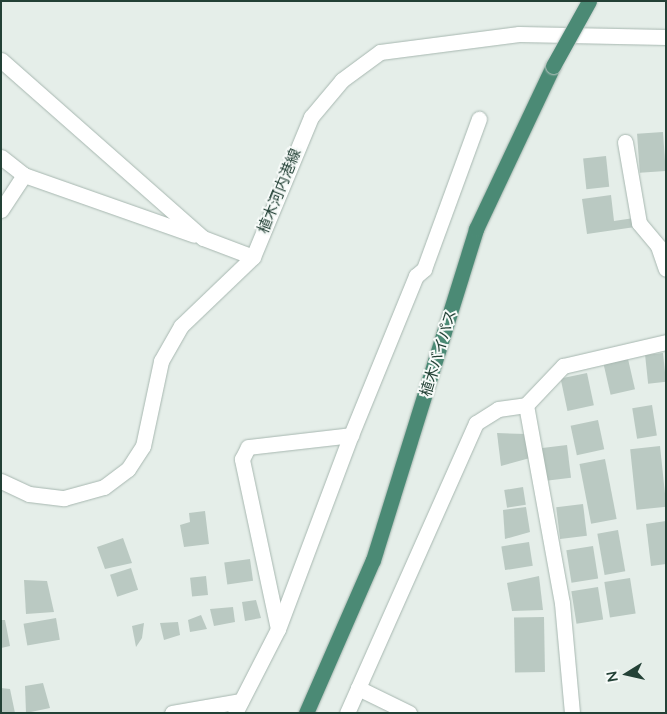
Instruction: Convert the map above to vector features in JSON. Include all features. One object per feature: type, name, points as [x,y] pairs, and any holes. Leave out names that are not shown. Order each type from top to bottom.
[{"type":"highway","name":"植木バイパス","points":[[306,713],[373,560],[476,229],[553,66],[589,1]]},
{"type":"street","name":"植木河内港線","points":[[1,481],[29,494],[64,498],[104,487],[128,469],[143,446],[161,361],[181,326],[253,257],[311,117],[342,80],[380,52],[519,34],[666,37]]},
{"type":"street","points":[[1,60],[202,238]]},
{"type":"street","points":[[172,713],[238,707],[278,630],[351,435],[416,276],[424,269],[479,119]]},
{"type":"street","points":[[626,142],[639,223],[658,246],[666,269]]},
{"type":"street","points":[[1,157],[24,175],[253,257]]},
{"type":"street","points":[[1,210],[24,175]]},
{"type":"street","points":[[350,711],[358,688],[476,423],[498,409],[526,405],[563,366],[666,342]]},
{"type":"street","points":[[526,405],[562,603],[572,713]]},
{"type":"street","points":[[278,630],[242,459],[248,447],[351,435]]},
{"type":"street","points":[[358,688],[409,713]]},
{"type":"building","points":[[663,132],[666,171],[640,173],[637,134]]},
{"type":"building","points":[[606,156],[609,187],[586,189],[583,158]]},
{"type":"building","points":[[611,195],[614,221],[634,218],[635,227],[587,234],[582,199]]},
{"type":"building","points":[[663,353],[666,382],[648,384],[645,355]]},
{"type":"building","points":[[628,359],[635,389],[611,395],[604,365]]},
{"type":"building","points":[[587,373],[594,405],[567,411],[561,379]]},
{"type":"building","points":[[652,405],[657,436],[637,439],[632,408]]},
{"type":"building","points":[[598,420],[604,449],[577,455],[571,426]]},
{"type":"building","points":[[497,433],[526,434],[530,458],[501,466]]},
{"type":"building","points":[[567,445],[571,478],[544,481],[540,448]]},
{"type":"building","points":[[660,446],[666,507],[637,510],[630,449]]},
{"type":"building","points":[[605,459],[617,519],[591,524],[579,464]]},
{"type":"building","points":[[523,487],[526,505],[507,508],[504,490]]},
{"type":"building","points":[[583,504],[587,536],[560,539],[556,507]]},
{"type":"building","points":[[526,507],[530,532],[505,539],[503,510]]},
{"type":"building","points":[[205,511],[209,544],[184,547],[180,525],[190,522],[189,513]]},
{"type":"building","points":[[666,521],[666,564],[651,566],[646,524]]},
{"type":"building","points":[[618,530],[625,571],[605,575],[597,534]]},
{"type":"building","points":[[123,538],[132,563],[105,569],[97,547]]},
{"type":"building","points":[[529,542],[533,566],[505,570],[501,546]]},
{"type":"building","points":[[593,546],[598,579],[571,583],[566,550]]},
{"type":"building","points":[[250,559],[253,581],[227,584],[224,563]]},
{"type":"building","points":[[131,568],[138,590],[117,597],[110,575]]},
{"type":"building","points":[[206,576],[208,595],[192,597],[190,578]]},
{"type":"building","points":[[539,576],[543,610],[512,611],[507,583]]},
{"type":"building","points":[[630,578],[636,614],[610,618],[604,582]]},
{"type":"building","points":[[24,580],[47,581],[54,612],[26,614]]},
{"type":"building","points":[[598,587],[603,620],[576,624],[571,591]]},
{"type":"building","points":[[256,600],[261,618],[245,621],[242,602]]},
{"type":"building","points":[[233,607],[235,622],[214,626],[210,609]]},
{"type":"building","points":[[201,615],[207,629],[190,632],[188,620]]},
{"type":"building","points":[[544,617],[545,672],[515,673],[514,618]]},
{"type":"building","points":[[56,618],[60,640],[27,645],[24,624]]},
{"type":"building","points":[[1,620],[5,620],[10,646],[1,648]]},
{"type":"building","points":[[178,622],[180,635],[164,640],[160,623]]},
{"type":"building","points":[[144,623],[142,638],[136,647],[132,626]]},
{"type":"building","points":[[43,683],[50,708],[26,713],[25,686]]},
{"type":"building","points":[[1,688],[10,689],[15,713],[1,713]]}]
